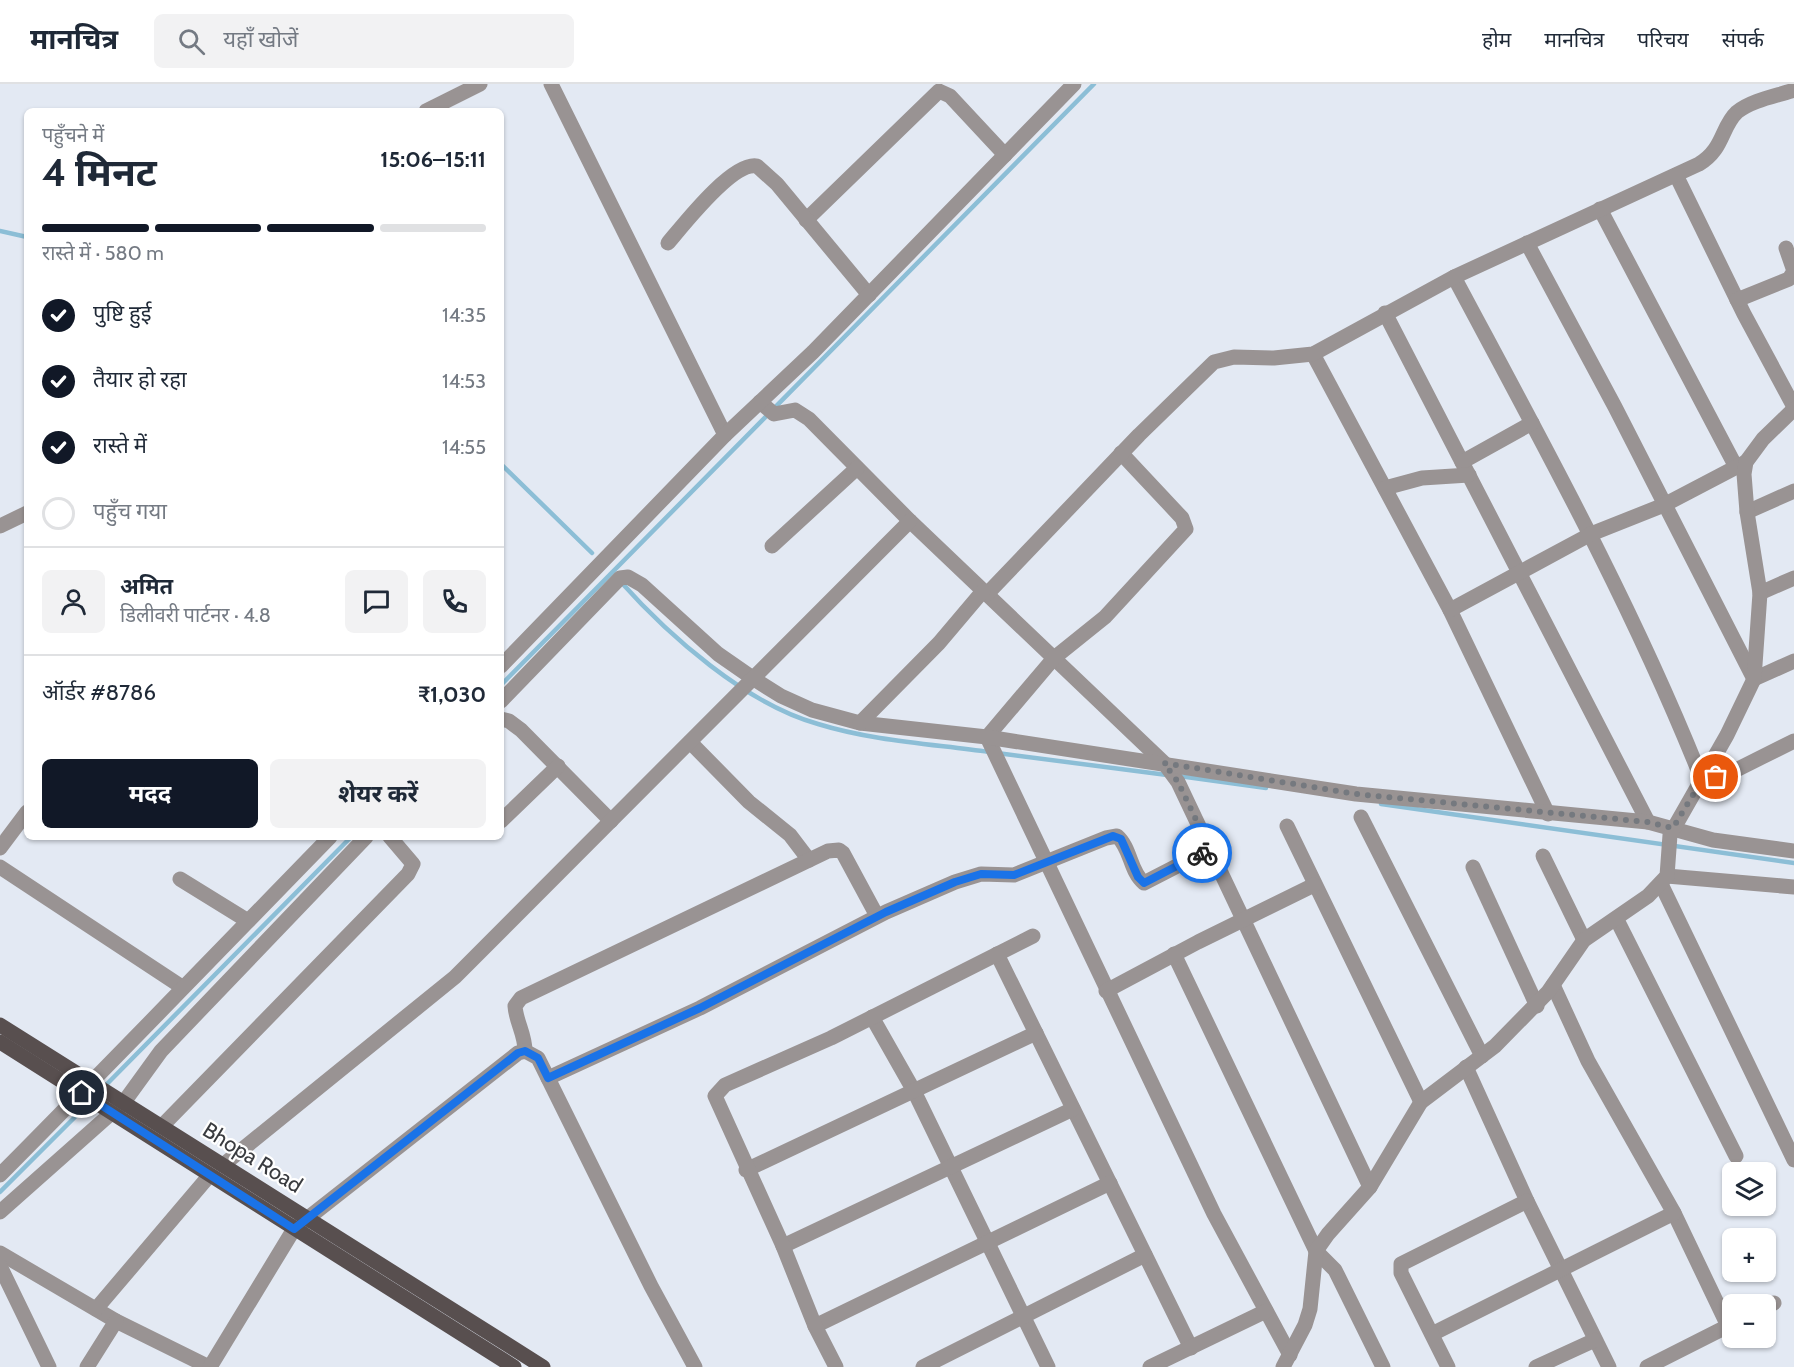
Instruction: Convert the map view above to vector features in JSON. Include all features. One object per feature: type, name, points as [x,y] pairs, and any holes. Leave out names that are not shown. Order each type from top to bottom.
[{"type":"main road","name":"Bhopa Road","points":[[0,1025],[90,1089],[109,1111],[514,1367]]},
{"type":"main road","name":"Bhopa Road","points":[[0,1042],[90,1089],[121,1100],[543,1367]]},
{"type":"street","points":[[432,108],[480,84]]},
{"type":"street","points":[[551,84],[725,435]]},
{"type":"street","points":[[504,663],[725,435],[767,408],[869,295],[1074,84]]},
{"type":"street","points":[[860,723],[1121,453],[1214,362],[1234,357],[1274,358],[1313,354],[1454,277],[1709,158],[1718,148],[1736,113],[1748,106],[1794,90]]},
{"type":"street","points":[[806,220],[939,91],[950,96],[1005,155]]},
{"type":"street","points":[[668,243],[713,192],[742,167],[749,165],[764,170],[869,295]]},
{"type":"street","points":[[1450,609],[1591,534],[1664,505],[1741,465],[1794,408],[1737,300],[1676,175]]},
{"type":"street","points":[[1600,209],[1744,474],[1747,512],[1760,593],[1754,679],[1747,697],[1670,840],[1664,880],[1794,1160]]},
{"type":"street","points":[[1527,243],[1754,679]]},
{"type":"street","points":[[1737,300],[1789,279],[1794,271],[1786,248]]},
{"type":"street","points":[[1454,277],[1591,534],[1681,727],[1702,780]]},
{"type":"street","points":[[1385,313],[1648,822],[1670,840],[1713,840],[1794,851]]},
{"type":"street","points":[[1313,354],[1450,609],[1548,814]]},
{"type":"street","points":[[767,408],[801,412],[836,444],[856,468],[910,521],[1171,772],[1210,849],[1370,1187]]},
{"type":"street","points":[[1385,488],[1465,468],[1532,423]]},
{"type":"street","points":[[991,746],[1054,657],[1105,617],[1186,528],[1182,518],[1121,453]]},
{"type":"street","points":[[772,546],[856,468]]},
{"type":"street","points":[[1747,512],[1794,491]]},
{"type":"street","points":[[0,526],[24,514]]},
{"type":"street","points":[[223,1165],[455,977],[910,521]]},
{"type":"street","points":[[504,698],[623,576],[642,585],[718,654],[745,687],[781,696],[812,710],[860,723],[991,746],[1171,772],[1356,794],[1648,822]]},
{"type":"street","points":[[1760,593],[1794,578]]},
{"type":"street","points":[[1754,679],[1794,661]]},
{"type":"street","points":[[504,720],[514,724],[611,821]]},
{"type":"street","points":[[1702,780],[1730,773],[1794,741]]},
{"type":"street","points":[[690,742],[749,802],[790,835],[809,860]]},
{"type":"street","points":[[991,746],[1214,1214],[1266,1311],[1286,1361]]},
{"type":"street","points":[[504,818],[558,766]]},
{"type":"street","points":[[0,848],[24,816]]},
{"type":"street","points":[[1361,817],[1482,1056]]},
{"type":"street","points":[[1287,826],[1421,1102]]},
{"type":"street","points":[[548,1078],[700,1008],[877,916],[969,877],[990,873],[1009,876],[1106,838],[1117,836],[1125,846],[1138,877],[1144,883],[1210,849]]},
{"type":"street","points":[[0,1175],[90,1089],[182,987],[327,840]]},
{"type":"street","points":[[0,1212],[121,1100],[161,1051],[363,840]]},
{"type":"street","points":[[162,1126],[408,874],[413,864],[411,858],[393,840]]},
{"type":"street","points":[[525,1051],[525,1037],[515,1011],[515,1006],[521,998],[828,851],[839,850],[877,916]]},
{"type":"street","points":[[1543,856],[1584,940]]},
{"type":"street","points":[[0,867],[182,987]]},
{"type":"street","points":[[1473,867],[1537,1006]]},
{"type":"street","points":[[180,879],[248,921]]},
{"type":"street","points":[[1286,1361],[1310,1309],[1316,1251],[1370,1187],[1421,1102],[1496,1046],[1537,1006],[1584,940],[1617,920],[1664,880],[1794,887]]},
{"type":"street","points":[[1106,991],[1174,954],[1314,885]]},
{"type":"street","points":[[1617,920],[1736,1156]]},
{"type":"street","points":[[836,1367],[815,1326],[783,1246],[746,1170],[715,1096],[725,1085],[872,1017],[1033,936]]},
{"type":"street","points":[[997,954],[1191,1348]]},
{"type":"street","points":[[1174,954],[1316,1251],[1335,1270],[1383,1367]]},
{"type":"street","points":[[1554,985],[1588,1061],[1674,1213],[1722,1309]]},
{"type":"street","points":[[872,1017],[914,1091],[1048,1367]]},
{"type":"street","points":[[746,1170],[1036,1033]]},
{"type":"street","points":[[525,1051],[538,1058],[651,1286],[695,1367]]},
{"type":"street","points":[[0,1253],[116,1321],[209,1367],[294,1229],[500,1067],[525,1051]]},
{"type":"street","points":[[1466,1067],[1527,1201],[1609,1367]]},
{"type":"street","points":[[783,1246],[1073,1109]]},
{"type":"street","points":[[96,1309],[209,1176]]},
{"type":"street","points":[[815,1326],[1110,1183]]},
{"type":"street","points":[[1448,1367],[1401,1273],[1401,1264],[1527,1201]]},
{"type":"street","points":[[1432,1334],[1674,1213]]},
{"type":"street","points":[[923,1367],[1025,1318],[1145,1255]]},
{"type":"street","points":[[0,1266],[49,1367]]},
{"type":"street","points":[[1150,1367],[1266,1311]]},
{"type":"street","points":[[87,1367],[116,1321]]},
{"type":"street","points":[[1647,1367],[1722,1329]]},
{"type":"street","points":[[1536,1367],[1595,1340]]},
{"type":"waterway","points":[[504,682],[1094,84]]},
{"type":"waterway","points":[[0,231],[24,236]]},
{"type":"waterway","points":[[504,467],[592,553]]},
{"type":"waterway","points":[[620,581],[661,624],[710,666],[764,701],[791,714],[839,730],[989,752]]},
{"type":"waterway","points":[[997,753],[1167,775]]},
{"type":"waterway","points":[[1179,776],[1266,788]]},
{"type":"waterway","points":[[1381,804],[1794,863]]},
{"type":"waterway","points":[[104,1087],[348,840]]},
{"type":"waterway","points":[[0,1192],[90,1102]]},
{"type":"way so far","points":[[1202,853],[1210,849],[1178,782],[1164,763],[1267,782],[1356,794],[1648,822],[1673,828],[1702,780],[1716,777]]},
{"type":"route","points":[[82,1093],[294,1229],[518,1053],[525,1051],[538,1058],[548,1078],[700,1008],[886,912],[969,877],[990,873],[1014,875],[1113,836],[1121,839],[1138,877],[1144,883],[1202,853]]}]
